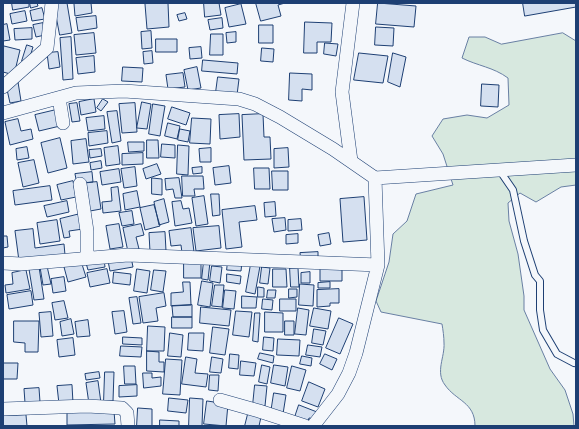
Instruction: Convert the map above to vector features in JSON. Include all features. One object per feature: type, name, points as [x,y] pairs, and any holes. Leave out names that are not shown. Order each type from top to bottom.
[{"type":"street","points":[[3,87],[47,48],[52,3]]},
{"type":"street","points":[[351,161],[342,92],[353,3]]},
{"type":"street","points":[[3,113],[76,93],[124,91],[248,101],[280,117],[351,161],[375,178],[576,166]]},
{"type":"street","points":[[59,98],[63,123]]},
{"type":"street","points":[[313,426],[338,394],[349,373],[356,353],[378,265],[375,178]]},
{"type":"street","points":[[80,184],[86,231],[87,258]]},
{"type":"street","points":[[3,263],[21,264],[128,255],[378,265]]},
{"type":"street","points":[[220,400],[260,410],[304,426]]},
{"type":"street","points":[[3,409],[87,406],[122,408],[128,414],[128,426]]},
{"type":"lane","points":[[500,171],[513,190],[524,241],[535,275],[540,281],[540,310],[543,330],[557,354],[574,363]]},
{"type":"shaded area","points":[[563,33],[576,41],[576,185],[561,187],[536,202],[520,193],[508,203],[509,221],[518,254],[524,296],[524,310],[550,369],[565,390],[573,414],[574,426],[475,426],[472,412],[464,402],[449,390],[442,380],[441,370],[444,343],[442,324],[381,312],[376,301],[389,262],[393,234],[407,221],[416,194],[453,185],[443,154],[432,136],[443,119],[467,115],[487,118],[509,105],[508,78],[497,71],[462,58],[469,37],[485,37],[501,44]]},
{"type":"building","points":[[12,3],[29,3],[29,7],[13,10]]},
{"type":"building","points":[[30,3],[37,3],[38,6],[31,8]]},
{"type":"building","points":[[54,3],[67,3],[72,33],[60,35]]},
{"type":"building","points":[[91,3],[92,13],[75,16],[74,4]]},
{"type":"building","points":[[168,3],[169,27],[147,29],[145,4]]},
{"type":"building","points":[[204,3],[219,3],[221,15],[205,17]]},
{"type":"building","points":[[256,3],[285,3],[278,5],[281,16],[261,21]]},
{"type":"building","points":[[378,3],[416,6],[414,27],[376,24]]},
{"type":"building","points":[[523,3],[576,3],[576,7],[525,16]]},
{"type":"building","points":[[241,4],[246,24],[229,27],[225,8]]},
{"type":"building","points":[[42,8],[45,19],[32,21],[30,11]]},
{"type":"building","points":[[25,11],[27,21],[12,24],[10,14]]},
{"type":"building","points":[[185,13],[187,19],[179,21],[177,15]]},
{"type":"building","points":[[96,16],[97,28],[78,31],[76,18]]},
{"type":"building","points":[[222,18],[223,28],[210,30],[208,20]]},
{"type":"building","points":[[305,22],[332,23],[331,42],[317,42],[317,53],[304,53]]},
{"type":"building","points":[[43,23],[45,35],[36,37],[33,25]]},
{"type":"building","points":[[7,24],[10,40],[3,41],[3,25]]},
{"type":"building","points":[[259,25],[273,25],[273,43],[259,43]]},
{"type":"building","points":[[376,27],[394,28],[393,46],[375,45]]},
{"type":"building","points":[[32,28],[32,39],[15,40],[14,29]]},
{"type":"building","points":[[151,31],[152,48],[142,49],[141,32]]},
{"type":"building","points":[[236,32],[236,42],[227,43],[226,33]]},
{"type":"building","points":[[94,33],[96,53],[76,55],[74,35]]},
{"type":"building","points":[[211,34],[223,34],[223,55],[210,55]]},
{"type":"building","points":[[71,37],[73,79],[63,80],[60,38]]},
{"type":"building","points":[[156,39],[177,39],[177,52],[156,52]]},
{"type":"building","points":[[325,43],[338,44],[336,56],[324,54]]},
{"type":"building","points":[[27,45],[33,47],[28,63],[22,61]]},
{"type":"building","points":[[4,46],[20,50],[14,75],[3,72]]},
{"type":"building","points":[[201,47],[202,58],[190,59],[189,48]]},
{"type":"building","points":[[262,48],[274,49],[273,62],[261,61]]},
{"type":"building","points":[[152,51],[153,63],[144,64],[143,52]]},
{"type":"building","points":[[58,52],[60,67],[49,69],[47,53]]},
{"type":"building","points":[[359,53],[388,56],[383,83],[354,80]]},
{"type":"building","points":[[393,53],[406,57],[400,87],[388,82]]},
{"type":"building","points":[[94,56],[95,72],[78,74],[76,58]]},
{"type":"building","points":[[203,60],[238,63],[237,74],[202,71]]},
{"type":"building","points":[[123,67],[143,68],[142,82],[122,81]]},
{"type":"building","points":[[197,67],[201,88],[188,90],[184,70]]},
{"type":"building","points":[[183,73],[185,87],[168,89],[166,75]]},
{"type":"building","points":[[290,73],[312,74],[312,90],[302,89],[302,101],[289,100]]},
{"type":"building","points":[[218,77],[239,79],[237,95],[216,92]]},
{"type":"building","points":[[18,82],[21,101],[10,103],[6,85]]},
{"type":"building","points":[[482,84],[499,85],[498,107],[481,106]]},
{"type":"building","points":[[94,99],[96,112],[81,115],[79,102]]},
{"type":"building","points":[[103,99],[108,102],[101,111],[97,108]]},
{"type":"building","points":[[142,102],[151,104],[147,129],[137,128]]},
{"type":"building","points":[[77,103],[80,121],[72,122],[69,104]]},
{"type":"building","points":[[135,103],[137,132],[122,133],[119,104]]},
{"type":"building","points":[[153,104],[165,106],[160,136],[149,134]]},
{"type":"building","points":[[172,107],[190,113],[186,125],[168,119]]},
{"type":"building","points":[[56,110],[60,126],[39,131],[35,115]]},
{"type":"building","points":[[117,111],[121,141],[112,143],[107,112]]},
{"type":"building","points":[[239,114],[240,137],[220,139],[219,115]]},
{"type":"building","points":[[263,114],[264,137],[270,137],[271,159],[244,160],[242,115]]},
{"type":"building","points":[[104,116],[105,129],[88,131],[86,118]]},
{"type":"building","points":[[192,118],[211,119],[210,144],[190,143]]},
{"type":"building","points":[[18,119],[21,131],[31,129],[33,139],[10,145],[5,122]]},
{"type":"building","points":[[168,123],[180,126],[177,139],[165,136]]},
{"type":"building","points":[[180,129],[190,131],[188,142],[178,140]]},
{"type":"building","points":[[107,131],[108,143],[89,146],[88,133]]},
{"type":"building","points":[[60,138],[67,168],[48,173],[41,143]]},
{"type":"building","points":[[86,139],[89,162],[73,164],[71,141]]},
{"type":"building","points":[[147,140],[158,140],[159,158],[147,158]]},
{"type":"building","points":[[128,142],[144,142],[144,151],[129,152]]},
{"type":"building","points":[[162,144],[175,145],[175,158],[161,157]]},
{"type":"building","points":[[178,145],[189,146],[188,175],[177,174]]},
{"type":"building","points":[[118,146],[120,164],[106,166],[104,148]]},
{"type":"building","points":[[27,147],[29,158],[17,160],[16,149]]},
{"type":"building","points":[[211,148],[211,162],[200,162],[199,149]]},
{"type":"building","points":[[288,148],[289,167],[274,168],[274,149]]},
{"type":"building","points":[[101,149],[102,156],[90,158],[89,150]]},
{"type":"building","points":[[143,153],[143,164],[122,165],[122,154]]},
{"type":"building","points":[[34,160],[39,183],[23,187],[18,163]]},
{"type":"building","points":[[101,161],[102,168],[91,170],[90,163]]},
{"type":"building","points":[[157,164],[161,174],[146,179],[143,169]]},
{"type":"building","points":[[229,166],[231,183],[215,185],[213,168]]},
{"type":"building","points":[[135,167],[137,186],[124,188],[121,169]]},
{"type":"building","points":[[202,167],[202,173],[193,174],[192,168]]},
{"type":"building","points":[[254,168],[269,168],[270,189],[255,189]]},
{"type":"building","points":[[119,169],[121,182],[102,185],[100,172]]},
{"type":"building","points":[[272,171],[288,171],[288,190],[273,190]]},
{"type":"building","points":[[92,172],[93,182],[77,184],[75,174]]},
{"type":"building","points":[[182,176],[203,176],[204,189],[194,189],[195,196],[183,196]]},
{"type":"building","points":[[152,178],[162,179],[162,195],[152,194]]},
{"type":"building","points":[[179,178],[182,198],[175,198],[173,189],[166,190],[165,179]]},
{"type":"building","points":[[73,181],[76,197],[61,200],[57,185]]},
{"type":"building","points":[[97,182],[101,209],[90,211],[86,183]]},
{"type":"building","points":[[50,186],[52,200],[15,205],[13,191]]},
{"type":"building","points":[[118,187],[121,211],[103,213],[102,202],[112,201],[111,188]]},
{"type":"building","points":[[137,191],[140,207],[125,210],[123,194]]},
{"type":"building","points":[[211,194],[219,194],[220,215],[213,216]]},
{"type":"building","points":[[204,196],[208,224],[196,226],[192,198]]},
{"type":"building","points":[[364,197],[367,240],[343,242],[340,199]]},
{"type":"building","points":[[164,199],[169,222],[159,225],[154,202]]},
{"type":"building","points":[[67,201],[69,212],[47,217],[44,206]]},
{"type":"building","points":[[181,201],[183,209],[189,208],[192,223],[175,226],[172,202]]},
{"type":"building","points":[[275,202],[276,216],[265,217],[264,203]]},
{"type":"building","points":[[154,205],[160,226],[145,230],[140,208]]},
{"type":"building","points":[[255,206],[257,220],[239,222],[242,247],[226,249],[222,210]]},
{"type":"building","points":[[132,211],[134,224],[122,226],[119,213]]},
{"type":"building","points":[[80,214],[83,229],[69,231],[70,237],[64,238],[60,219]]},
{"type":"building","points":[[285,218],[286,230],[274,232],[272,219]]},
{"type":"building","points":[[301,219],[302,230],[288,231],[288,220]]},
{"type":"building","points":[[57,220],[60,241],[40,244],[37,223]]},
{"type":"building","points":[[119,224],[123,247],[110,249],[106,226]]},
{"type":"building","points":[[141,224],[144,235],[136,237],[139,249],[128,252],[123,228]]},
{"type":"building","points":[[219,226],[221,248],[196,251],[193,228]]},
{"type":"building","points":[[191,228],[194,252],[182,253],[181,245],[171,246],[169,231]]},
{"type":"building","points":[[33,229],[35,248],[64,244],[65,255],[19,261],[15,231]]},
{"type":"building","points":[[165,232],[166,251],[150,252],[149,233]]},
{"type":"building","points":[[329,233],[331,244],[320,246],[318,235]]},
{"type":"building","points":[[298,234],[298,243],[286,244],[286,235]]},
{"type":"building","points":[[3,236],[7,236],[8,247],[3,248]]},
{"type":"building","points":[[318,252],[318,260],[301,261],[300,253]]},
{"type":"building","points":[[131,257],[133,267],[110,271],[108,261]]},
{"type":"building","points":[[104,259],[105,267],[88,270],[86,263]]},
{"type":"building","points":[[81,261],[86,277],[68,282],[64,267]]},
{"type":"building","points":[[204,261],[210,262],[208,280],[202,279]]},
{"type":"building","points":[[228,261],[242,262],[241,271],[227,270]]},
{"type":"building","points":[[184,263],[201,263],[201,278],[184,278]]},
{"type":"building","points":[[251,264],[260,266],[255,294],[246,292]]},
{"type":"building","points":[[47,266],[51,284],[43,285],[40,267]]},
{"type":"building","points":[[212,266],[222,267],[220,283],[210,281]]},
{"type":"building","points":[[342,266],[342,281],[320,281],[320,267]]},
{"type":"building","points":[[39,267],[44,299],[34,300],[29,269]]},
{"type":"building","points":[[262,267],[270,268],[268,284],[260,283]]},
{"type":"building","points":[[290,268],[298,268],[299,287],[291,287]]},
{"type":"building","points":[[107,269],[110,283],[90,287],[87,273]]},
{"type":"building","points":[[137,269],[150,271],[147,293],[134,291]]},
{"type":"building","points":[[273,269],[286,269],[287,287],[273,287]]},
{"type":"building","points":[[26,270],[30,289],[6,293],[5,285],[13,284],[12,273]]},
{"type":"building","points":[[154,270],[166,271],[163,292],[151,290]]},
{"type":"building","points":[[114,272],[131,274],[130,285],[113,283]]},
{"type":"building","points":[[310,272],[310,283],[301,283],[301,273]]},
{"type":"building","points":[[227,274],[241,276],[240,284],[227,282]]},
{"type":"building","points":[[64,277],[66,291],[53,293],[51,279]]},
{"type":"building","points":[[202,281],[213,283],[210,307],[198,305]]},
{"type":"building","points":[[183,282],[190,282],[191,305],[171,306],[171,293],[183,292]]},
{"type":"building","points":[[330,282],[330,288],[318,288],[318,283]]},
{"type":"building","points":[[300,284],[314,285],[313,306],[299,305]]},
{"type":"building","points":[[215,285],[224,285],[222,307],[212,306]]},
{"type":"building","points":[[258,287],[264,288],[264,297],[258,297]]},
{"type":"building","points":[[289,289],[297,289],[297,297],[289,298]]},
{"type":"building","points":[[339,289],[339,303],[330,303],[330,306],[317,307],[317,290]]},
{"type":"building","points":[[225,290],[236,291],[234,309],[223,308]]},
{"type":"building","points":[[268,290],[276,290],[275,298],[267,298]]},
{"type":"building","points":[[31,291],[33,305],[9,309],[7,295]]},
{"type":"building","points":[[164,293],[166,306],[156,308],[158,321],[143,323],[139,297]]},
{"type":"building","points":[[242,296],[257,297],[256,308],[242,308]]},
{"type":"building","points":[[137,297],[141,323],[133,324],[129,298]]},
{"type":"building","points":[[263,299],[273,300],[272,310],[262,309]]},
{"type":"building","points":[[280,299],[296,299],[296,311],[280,311]]},
{"type":"building","points":[[64,301],[68,318],[55,320],[52,303]]},
{"type":"building","points":[[192,305],[192,317],[173,317],[172,306]]},
{"type":"building","points":[[201,307],[231,310],[229,326],[200,323]]},
{"type":"building","points":[[298,308],[309,310],[306,335],[295,334]]},
{"type":"building","points":[[314,308],[331,311],[328,329],[310,326]]},
{"type":"building","points":[[124,311],[127,332],[115,334],[112,312]]},
{"type":"building","points":[[236,311],[252,312],[249,337],[233,335]]},
{"type":"building","points":[[51,312],[53,336],[41,337],[39,313]]},
{"type":"building","points":[[265,312],[283,313],[283,332],[265,332]]},
{"type":"building","points":[[255,313],[260,313],[258,342],[253,341]]},
{"type":"building","points":[[172,317],[192,317],[192,328],[172,328]]},
{"type":"building","points":[[339,318],[353,324],[340,354],[326,348]]},
{"type":"building","points":[[71,319],[74,334],[62,336],[60,322]]},
{"type":"building","points":[[88,320],[90,336],[77,337],[75,322]]},
{"type":"building","points":[[14,321],[39,321],[38,352],[25,352],[25,343],[14,342]]},
{"type":"building","points":[[285,321],[294,321],[294,335],[285,335]]},
{"type":"building","points":[[148,326],[165,327],[164,351],[147,351]]},
{"type":"building","points":[[213,327],[229,329],[225,355],[210,353]]},
{"type":"building","points":[[314,329],[326,331],[323,345],[312,343]]},
{"type":"building","points":[[170,333],[183,335],[181,357],[168,356]]},
{"type":"building","points":[[189,333],[204,333],[203,351],[188,350]]},
{"type":"building","points":[[123,337],[142,338],[142,345],[123,344]]},
{"type":"building","points":[[264,337],[274,338],[273,351],[263,350]]},
{"type":"building","points":[[73,338],[75,355],[59,357],[57,340]]},
{"type":"building","points":[[278,339],[300,340],[299,356],[277,355]]},
{"type":"building","points":[[308,345],[322,347],[320,357],[306,355]]},
{"type":"building","points":[[121,346],[142,347],[141,357],[120,356]]},
{"type":"building","points":[[147,351],[159,352],[159,362],[164,362],[164,372],[147,371]]},
{"type":"building","points":[[260,353],[274,356],[273,363],[258,359]]},
{"type":"building","points":[[230,354],[239,355],[238,369],[229,368]]},
{"type":"building","points":[[325,354],[337,359],[332,370],[320,364]]},
{"type":"building","points":[[302,356],[312,358],[311,366],[300,364]]},
{"type":"building","points":[[186,357],[197,359],[195,373],[208,374],[206,387],[182,384]]},
{"type":"building","points":[[212,357],[223,359],[221,373],[210,372]]},
{"type":"building","points":[[166,359],[182,360],[180,395],[163,394]]},
{"type":"building","points":[[241,361],[256,363],[254,376],[240,375]]},
{"type":"building","points":[[3,363],[18,363],[17,379],[3,379]]},
{"type":"building","points":[[262,365],[270,367],[267,384],[259,382]]},
{"type":"building","points":[[274,365],[288,367],[285,386],[271,383]]},
{"type":"building","points":[[124,366],[135,366],[136,384],[125,384]]},
{"type":"building","points":[[292,366],[306,370],[300,391],[287,388]]},
{"type":"building","points":[[99,372],[100,378],[86,380],[85,374]]},
{"type":"building","points":[[105,372],[114,372],[113,401],[104,401]]},
{"type":"building","points":[[143,373],[152,373],[152,378],[161,377],[161,386],[144,388]]},
{"type":"building","points":[[210,375],[219,375],[218,391],[209,390]]},
{"type":"building","points":[[98,381],[101,403],[89,404],[86,383]]},
{"type":"building","points":[[309,382],[325,389],[318,407],[302,401]]},
{"type":"building","points":[[72,385],[73,403],[59,404],[57,386]]},
{"type":"building","points":[[137,385],[137,396],[119,397],[119,386]]},
{"type":"building","points":[[255,385],[267,386],[265,406],[253,405]]},
{"type":"building","points":[[39,388],[40,402],[25,403],[24,389]]},
{"type":"building","points":[[274,393],[286,395],[283,414],[271,413]]},
{"type":"building","points":[[169,398],[188,400],[186,413],[168,411]]},
{"type":"building","points":[[190,398],[203,399],[202,426],[189,426]]},
{"type":"building","points":[[207,401],[228,404],[226,426],[204,424]]},
{"type":"building","points":[[299,405],[317,412],[315,419],[309,418],[307,425],[294,420]]},
{"type":"building","points":[[138,408],[152,409],[152,426],[137,426]]},
{"type":"building","points":[[114,411],[115,424],[67,425],[67,412]]},
{"type":"building","points":[[248,414],[261,417],[259,426],[245,426]]},
{"type":"building","points":[[26,415],[27,426],[3,426],[3,416]]},
{"type":"building","points":[[160,420],[179,421],[179,426],[160,426]]}]
